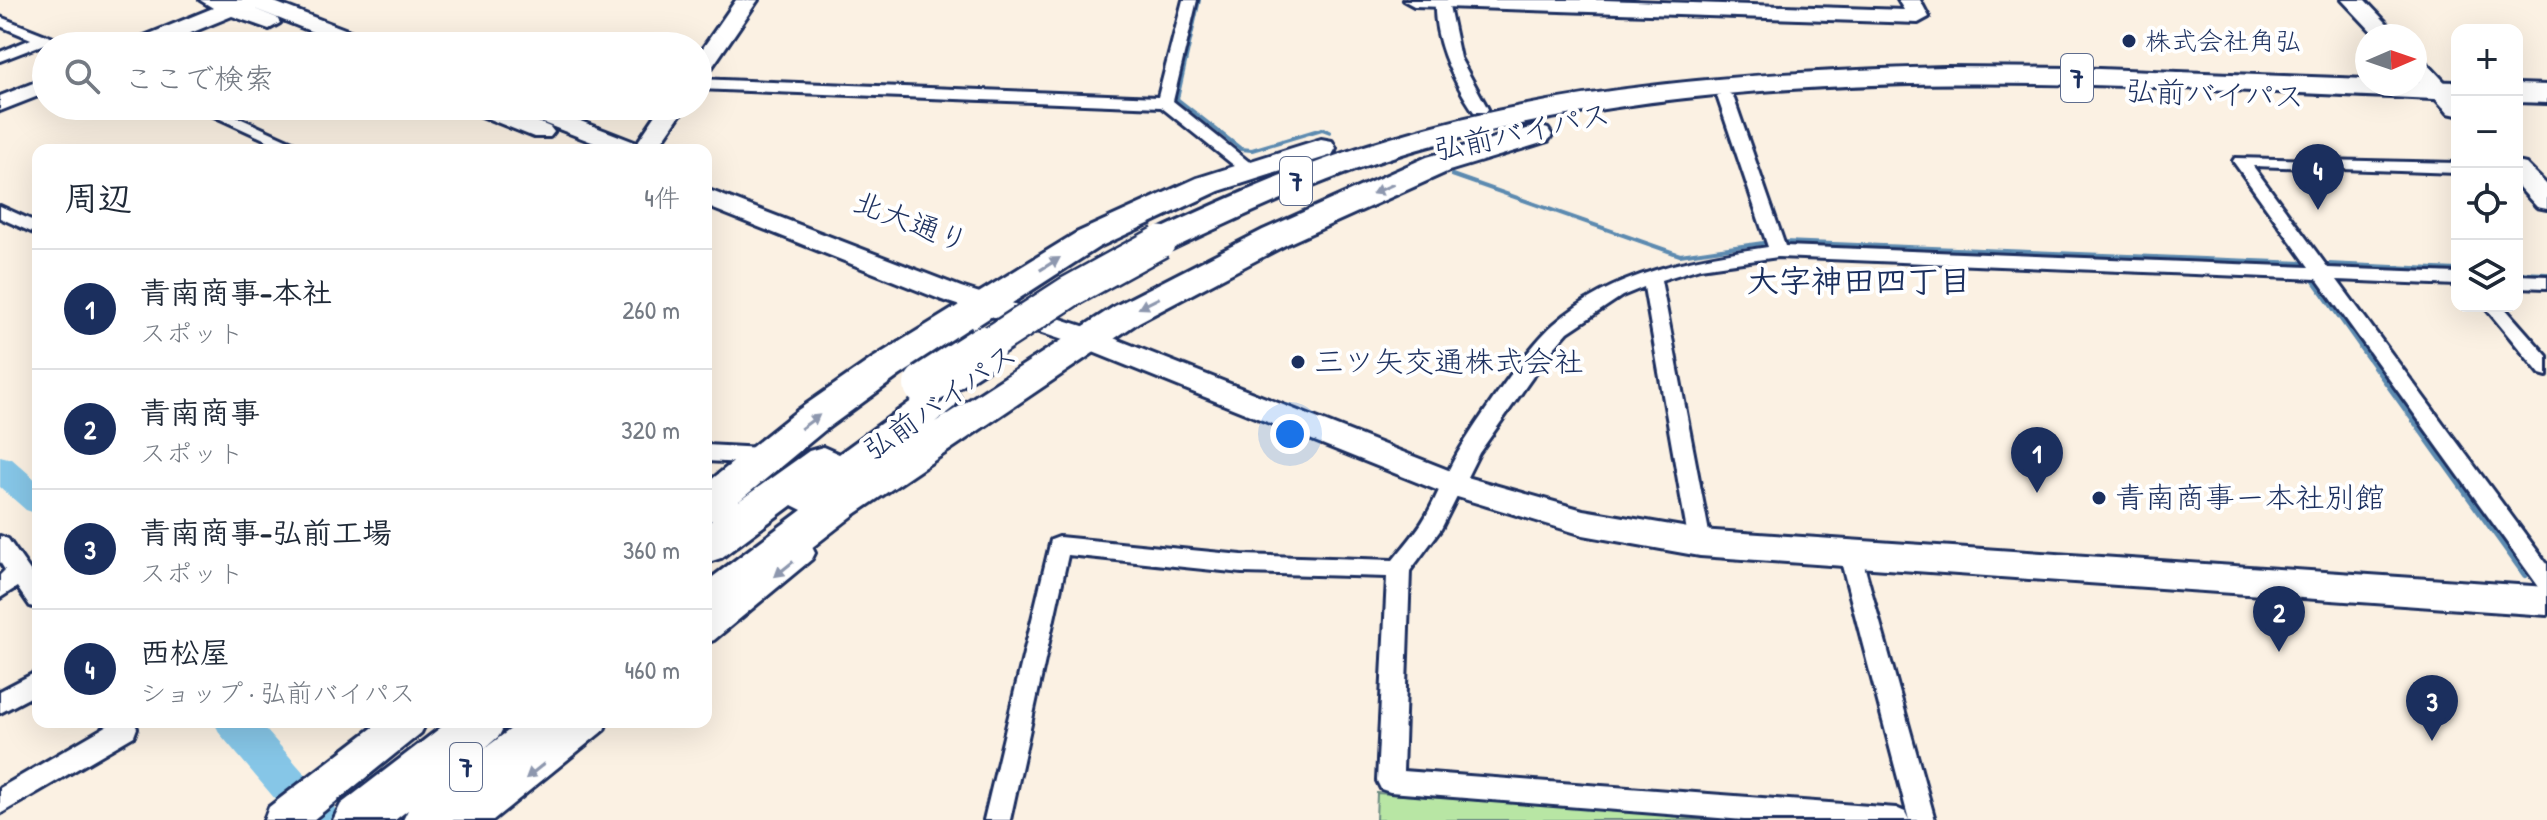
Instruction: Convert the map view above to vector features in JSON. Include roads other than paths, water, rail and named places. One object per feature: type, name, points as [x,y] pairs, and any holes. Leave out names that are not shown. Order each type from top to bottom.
[{"type":"highway","name":"弘前バイパス","points":[[712,543],[933,392],[1086,302],[1166,247],[1406,157],[1502,131],[1707,94],[1993,88],[2451,99]]},
{"type":"highway","points":[[712,502],[762,456],[899,357],[1097,235],[1168,199],[1247,168],[1480,109],[1614,91],[1707,94]]},
{"type":"highway","points":[[2523,93],[2547,94]]},
{"type":"highway","points":[[712,601],[841,503],[1127,314],[1275,237],[1438,164],[1562,127],[1707,94]]},
{"type":"highway","points":[[2523,104],[2547,104]]},
{"type":"highway","name":"弘前バイパス","points":[[712,568],[933,392]]},
{"type":"highway","points":[[389,802],[445,728]]},
{"type":"highway","name":"7","points":[[389,802],[476,728]]},
{"type":"highway","name":"7","points":[[389,802],[512,728]]},
{"type":"highway","points":[[332,820],[389,802],[543,728]]},
{"type":"main road","points":[[2523,176],[2547,201]]},
{"type":"street","points":[[712,51],[747,0]]},
{"type":"street","points":[[1165,102],[1190,0]]},
{"type":"street","points":[[1414,0],[1918,17],[1909,0]]},
{"type":"street","points":[[2353,0],[2376,24]]},
{"type":"street","points":[[1441,1],[1443,32],[1449,54],[1461,81],[1480,109]]},
{"type":"street","points":[[172,32],[239,2],[327,32]]},
{"type":"street","points":[[239,2],[299,32]]},
{"type":"street","points":[[0,21],[32,34]]},
{"type":"street","points":[[0,57],[32,44]]},
{"type":"street","points":[[2427,75],[2451,98]]},
{"type":"street","points":[[712,85],[1165,102],[1247,168]]},
{"type":"street","points":[[0,104],[32,91]]},
{"type":"street","points":[[1707,94],[1778,251]]},
{"type":"street","points":[[232,120],[288,144]]},
{"type":"street","points":[[512,120],[573,144]]},
{"type":"street","points":[[557,120],[619,144]]},
{"type":"street","points":[[648,144],[664,120]]},
{"type":"street","points":[[2451,168],[2241,161],[2547,581]]},
{"type":"street","name":"北大通り","points":[[712,180],[994,298]]},
{"type":"street","points":[[712,199],[952,294],[994,298],[1087,340],[1455,484],[1545,514],[1620,531],[1700,543],[2547,601]]},
{"type":"street","points":[[0,211],[32,227]]},
{"type":"street","points":[[1896,820],[1390,781],[1399,569],[1433,523],[1470,450],[1541,350],[1561,328],[1616,292],[1651,277],[1713,259],[1778,251],[1886,253],[2451,279]]},
{"type":"street","points":[[1651,277],[1700,543]]},
{"type":"street","points":[[2523,281],[2547,282]]},
{"type":"street","points":[[2498,312],[2547,369]]},
{"type":"street","points":[[712,628],[999,400]]},
{"type":"street","points":[[712,453],[762,456]]},
{"type":"street","points":[[712,488],[762,456]]},
{"type":"street","points":[[0,545],[32,591]]},
{"type":"street","points":[[997,820],[1059,546],[1242,564],[1399,569]]},
{"type":"street","points":[[1850,554],[1922,820]]},
{"type":"street","points":[[0,589],[18,571]]},
{"type":"street","points":[[0,703],[32,684]]},
{"type":"street","points":[[0,802],[125,728]]},
{"type":"street","points":[[283,820],[389,802],[407,728]]},
{"type":"street","points":[[474,820],[588,728]]},
{"type":"waterway","points":[[1199,0],[1177,99],[1241,149],[1252,150],[1322,129],[1330,132]]},
{"type":"waterway","points":[[1452,175],[1680,255],[1763,243]]},
{"type":"waterway","points":[[1784,242],[2303,263]]},
{"type":"waterway","points":[[2328,264],[2451,270]]},
{"type":"waterway","points":[[2523,273],[2547,274]]},
{"type":"waterway","points":[[2313,280],[2362,349]]},
{"type":"waterway","points":[[2361,347],[2525,575]]},
{"type":"waterway","points":[[0,468],[32,496]]},
{"type":"waterway","points":[[239,728],[319,820]]},
{"type":"place","name":"株式会社角弘","points":[[2129,41]]},
{"type":"place","name":"西松屋","points":[[2318,210]]},
{"type":"place","name":"三ツ矢交通株式会社","points":[[1298,362]]},
{"type":"place","name":"青南商事-本社","points":[[2037,493]]},
{"type":"place","name":"青南商事ー本社別館","points":[[2099,498]]},
{"type":"place","name":"青南商事","points":[[2279,652]]},
{"type":"place","name":"青南商事-弘前工場","points":[[2432,741]]},
{"type":"district","name":"大字神田四丁目","points":[[1859,281]]}]
